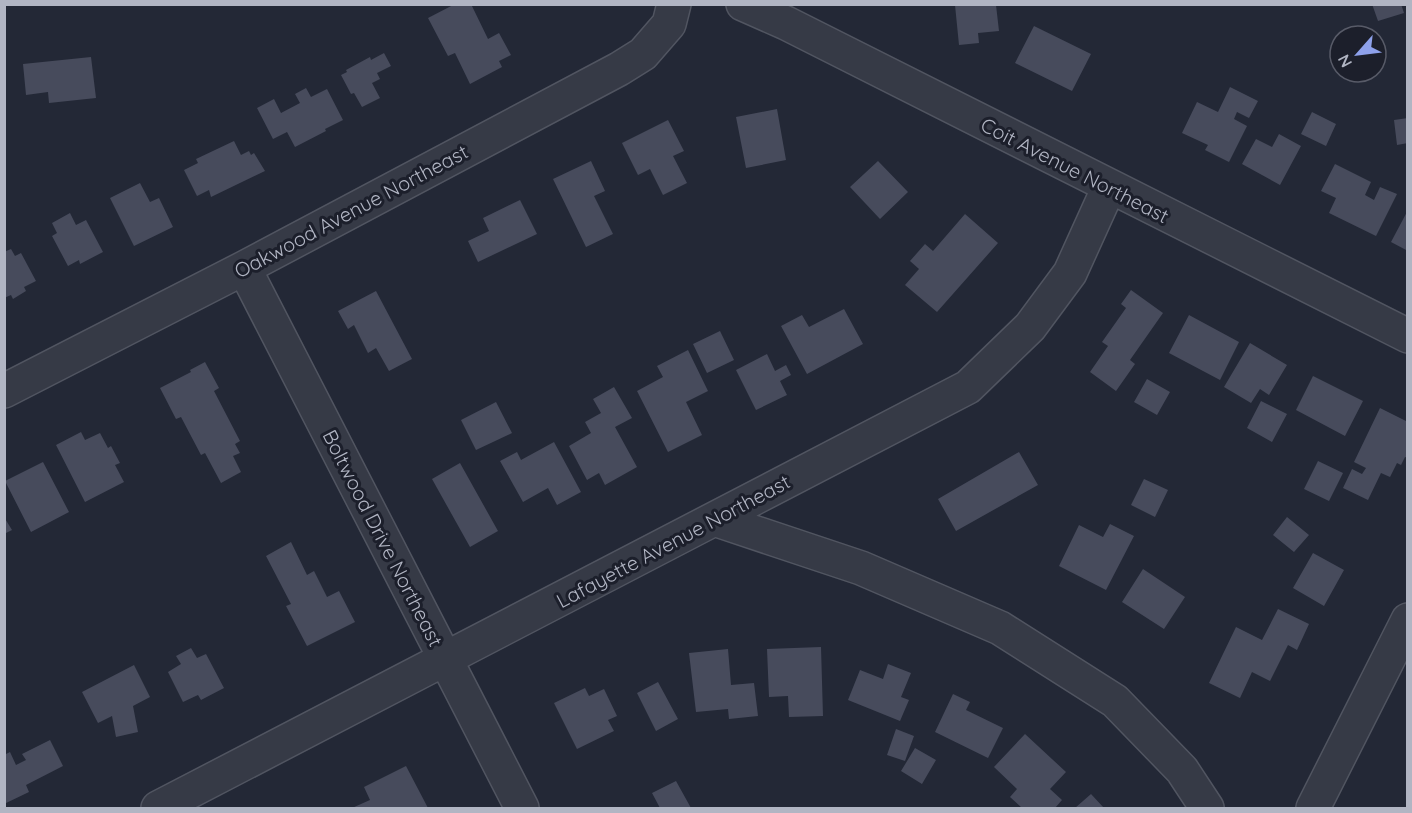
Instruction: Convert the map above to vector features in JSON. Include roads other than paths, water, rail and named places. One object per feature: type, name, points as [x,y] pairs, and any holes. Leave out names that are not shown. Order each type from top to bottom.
[{"type":"street","name":"Oakwood Avenue Northeast","points":[[4,391],[244,268],[619,69],[643,54],[669,24],[674,4]]},
{"type":"street","name":"Coit Avenue Northeast","points":[[743,4],[793,14],[1109,187],[1407,336]]},
{"type":"street","name":"Lafayette Avenue Northeast","points":[[158,808],[968,387],[1030,327],[1070,273],[1109,187]]},
{"type":"street","name":"Boltwood Drive Northeast","points":[[244,268],[522,808]]},
{"type":"street","points":[[714,519],[861,568],[1000,628],[1115,701],[1182,770],[1207,808]]},
{"type":"street","points":[[1313,808],[1407,620]]}]
